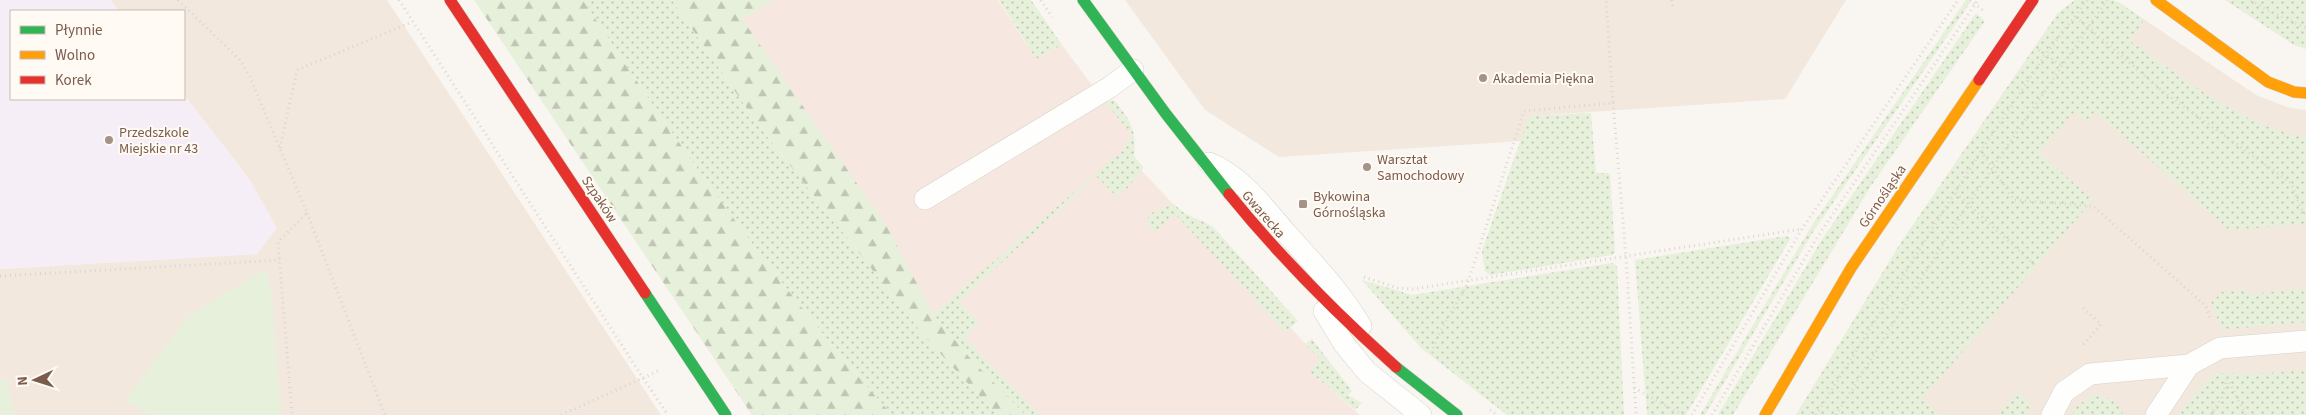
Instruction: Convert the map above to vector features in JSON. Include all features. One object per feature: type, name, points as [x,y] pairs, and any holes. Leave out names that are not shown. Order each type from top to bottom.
[{"type":"street","name":"Szpaków","points":[[450,0],[726,415]]},
{"type":"street","name":"Gwarecka","points":[[1083,0],[1200,160],[1251,224],[1309,287],[1378,354],[1414,385],[1457,415]]},
{"type":"street","name":"Górnośląska","points":[[1765,415],[1851,268],[2033,0]]},
{"type":"street","points":[[2156,0],[2268,82],[2294,92],[2306,93]]},
{"type":"lane","points":[[925,199],[1110,87],[1133,70]]},
{"type":"lane","points":[[1200,160],[1222,168],[1249,191],[1333,285],[1378,354]]},
{"type":"lane","points":[[1309,287],[1344,344],[1367,372],[1420,415]]},
{"type":"lane","points":[[2052,415],[2064,392],[2090,374],[2189,365],[2220,348],[2306,341]]},
{"type":"lane","points":[[2156,415],[2189,365]]},
{"type":"path","points":[[178,0],[239,59],[250,77],[307,214],[385,415]]},
{"type":"path","points":[[399,0],[668,415]]},
{"type":"path","points":[[1606,0],[1636,415]]},
{"type":"path","points":[[1672,0],[1672,8]]},
{"type":"path","points":[[1692,415],[1802,229],[1958,0]]},
{"type":"path","points":[[1970,0],[1975,4]]},
{"type":"path","points":[[1712,415],[1818,236],[1978,0]]},
{"type":"path","points":[[1816,415],[1981,151],[2046,54],[2076,17],[2087,0]]},
{"type":"path","points":[[1836,415],[1968,204],[2107,0]]},
{"type":"path","points":[[2251,0],[2267,10],[2306,28]]},
{"type":"path","points":[[2076,17],[2165,93],[2291,183],[2303,213],[2306,213]]},
{"type":"path","points":[[280,148],[296,70],[412,22]]},
{"type":"path","points":[[1431,356],[1438,336],[1461,299],[1468,282],[1524,111],[1613,103]]},
{"type":"path","points":[[1981,151],[2014,200],[2092,206],[2206,306],[2220,348],[2226,376],[2224,394],[2211,415]]},
{"type":"path","points":[[1956,193],[2037,267]]},
{"type":"path","points":[[292,415],[278,242],[307,214]]},
{"type":"path","points":[[1357,275],[1398,288],[1413,289],[1802,229]]},
{"type":"path","points":[[0,276],[280,260]]},
{"type":"path","points":[[561,415],[643,378],[686,356]]},
{"type":"path","points":[[1634,388],[1683,415]]},
{"type":"shaded area","name":"Przedszkole Miejskie nr 43","points":[[0,0],[110,0],[118,10],[10,10],[10,100],[185,100],[185,96],[250,180],[277,228],[257,254],[0,269]]},
{"type":"shaded area","points":[[110,0],[387,0],[661,415],[0,415],[0,269],[256,254],[250,180],[185,96],[185,10],[118,10]]},
{"type":"shaded area","points":[[773,0],[998,0],[1036,59],[1062,45],[1106,104],[1132,134],[1123,151],[1320,359],[1310,372],[1360,415],[1025,415],[933,314],[742,19]]},
{"type":"shaded area","points":[[1125,0],[1846,0],[1785,99],[1530,116],[1521,141],[1279,157],[1205,110]]},
{"type":"shaded area","points":[[2075,0],[2112,0],[2120,3],[2256,95],[2290,108],[2306,110],[2306,415],[1796,415],[1900,244],[2058,13]]},
{"type":"green space","points":[[474,0],[583,0],[692,161],[768,265],[808,316],[892,415],[752,415]]},
{"type":"green space","points":[[583,0],[672,0],[759,126],[926,338],[997,415],[892,415],[808,316],[768,265],[692,161]]},
{"type":"green space","points":[[672,0],[774,0],[742,19],[886,225],[933,314],[970,358],[1025,415],[997,415],[926,338],[759,126]]},
{"type":"green space","points":[[999,0],[1031,0],[1062,45],[1036,59]]},
{"type":"green space","points":[[1966,0],[1972,0],[1813,232],[1705,415],[1700,415],[1811,227]]},
{"type":"green space","points":[[2075,0],[2112,0],[2120,3],[2144,20],[2130,41],[2236,112],[2282,132],[2306,137],[2306,224],[2229,230],[2095,111],[2086,122],[2074,112],[2039,152],[2093,200],[1922,399],[1940,415],[1796,415],[1900,244],[2058,13]]},
{"type":"green space","points":[[2225,0],[2306,0],[2306,49],[2294,45]]},
{"type":"green space","points":[[1976,13],[1985,21],[1871,186],[1733,415],[1718,415],[1821,241]]},
{"type":"green space","points":[[1114,100],[1131,125],[1135,147],[1134,156],[1143,167],[1142,170],[1127,189],[1115,195],[1096,176],[959,302],[979,322],[965,337],[1040,415],[1025,415],[970,358],[933,314],[1123,150],[1132,134],[1104,102]]},
{"type":"green space","points":[[1591,113],[1596,173],[1608,173],[1610,175],[1615,252],[1612,255],[1490,275],[1485,271],[1482,251],[1528,119],[1530,116]]},
{"type":"green space","points":[[1174,204],[1188,215],[1213,227],[1298,321],[1285,332],[1175,214],[1155,232],[1148,224],[1148,218],[1151,213]]},
{"type":"green space","points":[[1787,236],[1790,239],[1686,415],[1647,415],[1635,260]]},
{"type":"green space","points":[[1612,263],[1617,266],[1624,415],[1507,415],[1421,348],[1362,280],[1412,295]]},
{"type":"green space","points":[[266,269],[272,298],[281,415],[150,415],[125,400],[188,316]]},
{"type":"green space","points":[[2306,289],[2306,322],[2222,330],[2211,303],[2222,292],[2248,290],[2249,294]]},
{"type":"green space","points":[[1312,339],[1352,391],[1348,395],[1362,403],[1355,410],[1310,372],[1320,359],[1305,344]]},
{"type":"green space","points":[[2306,370],[2306,415],[2177,415],[2205,382],[2216,373],[2254,374]]},
{"type":"green space","points":[[6,378],[15,415],[0,415],[0,379]]},
{"type":"green space","points":[[2018,392],[2030,403],[2029,415],[1998,415]]},
{"type":"green space","points":[[2092,396],[2102,397],[2115,402],[2123,415],[2072,415],[2077,406]]},
{"type":"traffic: fast","points":[[1083,0],[1166,114],[1229,194]]},
{"type":"traffic: fast","points":[[645,293],[726,415]]},
{"type":"traffic: fast","points":[[1396,367],[1457,415]]},
{"type":"traffic: slow","points":[[2156,0],[2268,82],[2294,92],[2306,93]]},
{"type":"traffic: slow","points":[[1765,415],[1851,268],[1979,80]]},
{"type":"traffic: jam","points":[[450,0],[645,293]]},
{"type":"traffic: jam","points":[[1979,80],[2033,0]]},
{"type":"traffic: jam","points":[[1229,194],[1309,284],[1396,367]]},
{"type":"place","name":"Akademia Piękna","points":[[1483,78]]},
{"type":"place","name":"Przedszkole Miejskie nr 43","points":[[109,140]]},
{"type":"place","name":"Warsztat Samochodowy","points":[[1367,167]]},
{"type":"place","name":"Bykowina Górnośląska","points":[[1303,204]]}]
